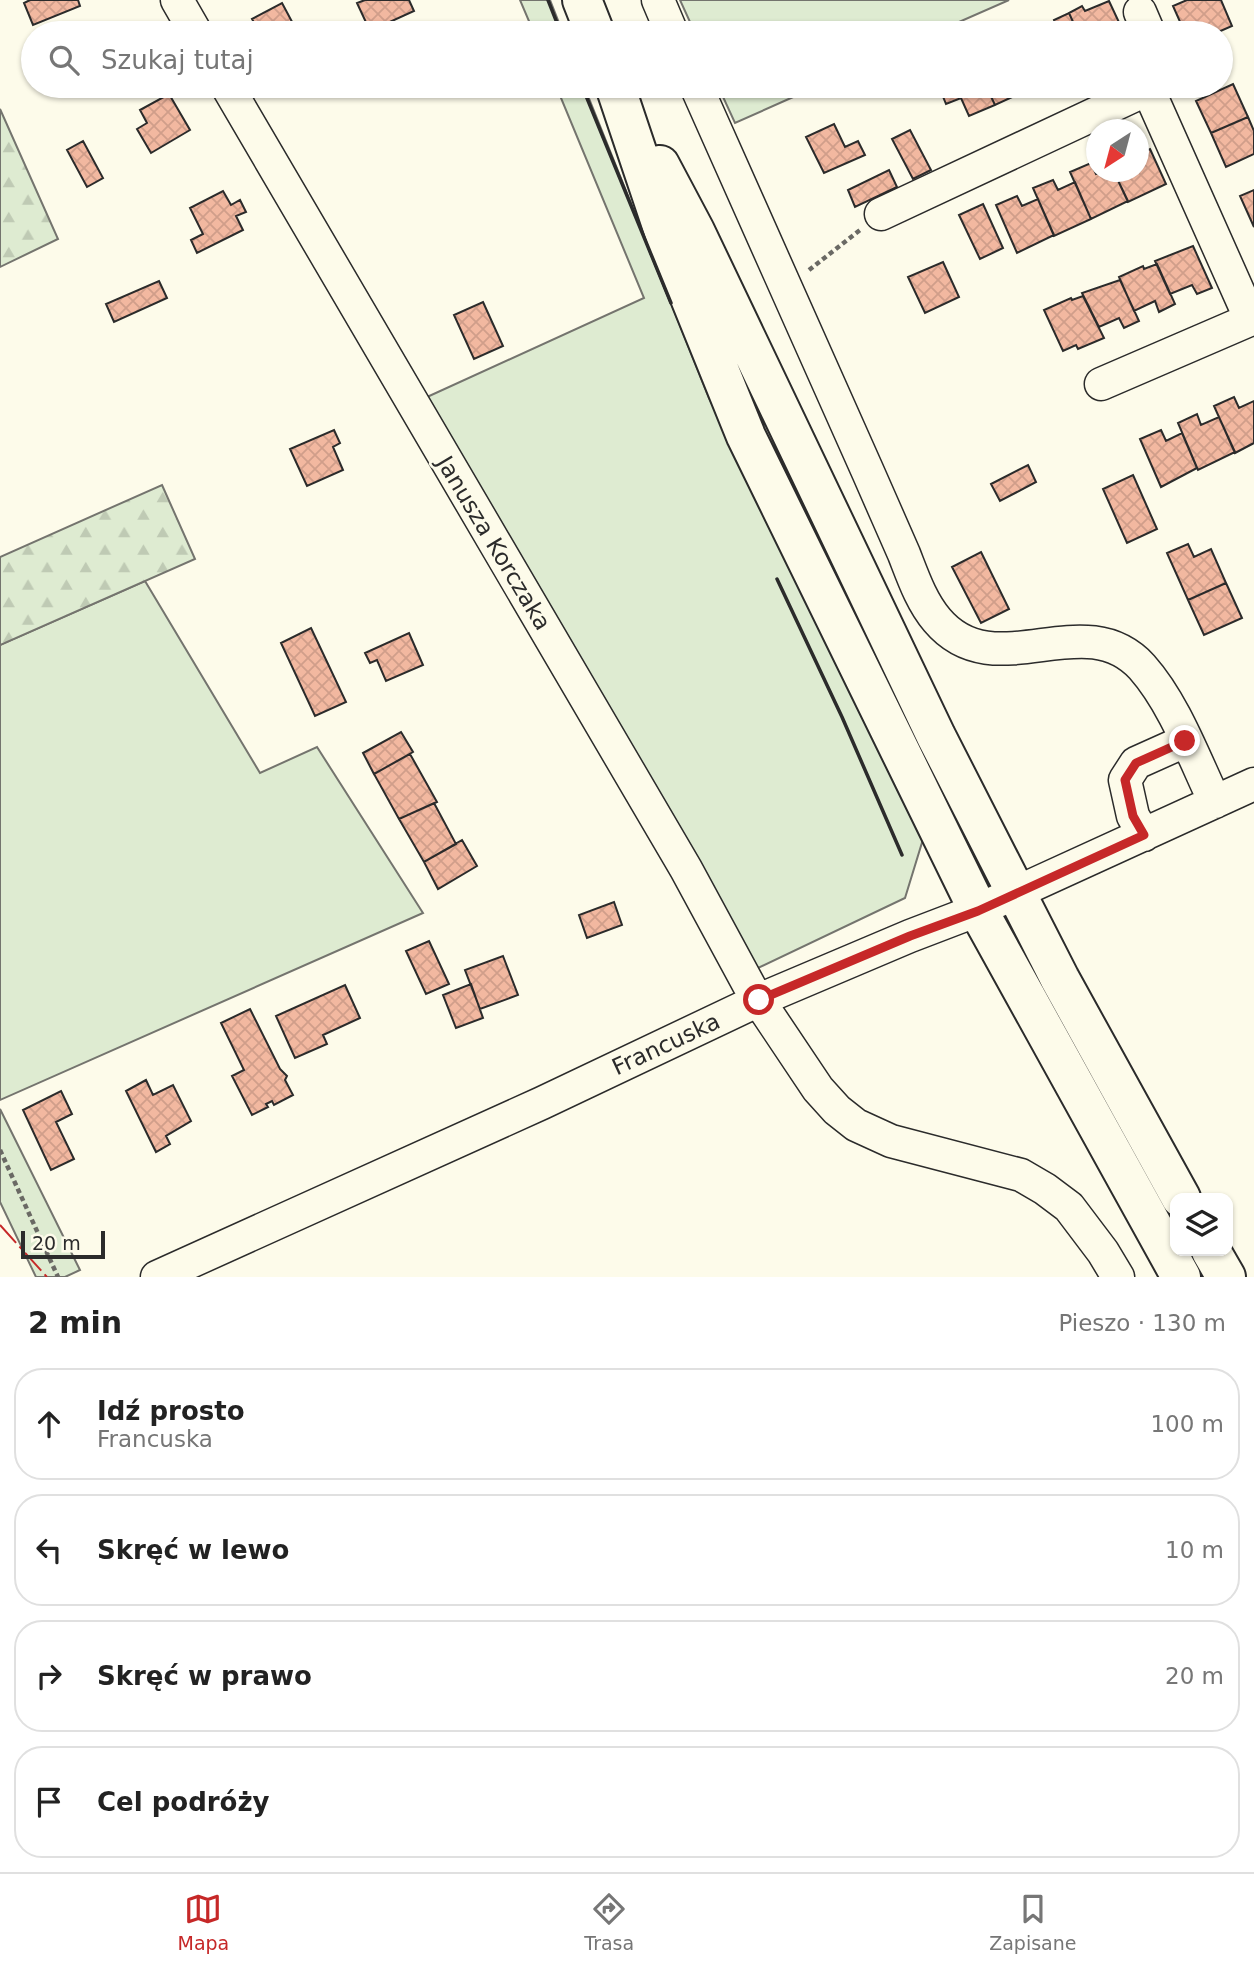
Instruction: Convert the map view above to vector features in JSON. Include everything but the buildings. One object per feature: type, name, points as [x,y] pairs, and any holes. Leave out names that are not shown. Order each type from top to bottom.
[{"type":"highway","points":[[582,0],[590,21]]},
{"type":"highway","points":[[621,98],[667,241],[746,436],[978,911],[1068,1078],[1181,1277]]},
{"type":"highway","points":[[624,98],[695,230],[890,644],[1015,893],[1178,1193]]},
{"type":"highway","points":[[1214,1256],[1226,1277]]},
{"type":"street","points":[[177,0],[190,21]]},
{"type":"street","points":[[657,0],[667,21]]},
{"type":"street","name":"Janusza Korczaka","points":[[234,98],[686,869],[751,989],[818,1089],[837,1111],[856,1125],[891,1141],[1021,1175],[1069,1207],[1103,1251],[1118,1277]]},
{"type":"street","points":[[701,98],[923,602],[938,622],[958,638],[978,648],[1003,650],[1071,640],[1107,645],[1141,667],[1166,702],[1214,802]]},
{"type":"street","points":[[881,214],[1126,98]]},
{"type":"street","points":[[1101,384],[1252,319],[1154,98]]},
{"type":"street","points":[[1144,835],[1133,816],[1125,780],[1136,763],[1185,741]]},
{"type":"street","name":"Francuska","points":[[157,1277],[542,1103],[759,1000],[910,936],[978,911],[1254,784]]},
{"type":"path","points":[[786,288],[881,214]]},
{"type":"path","points":[[0,1150],[58,1277]]},
{"type":"green space","points":[[520,0],[550,0],[558,21],[529,21]]},
{"type":"green space","points":[[680,0],[1009,0],[961,21],[690,21]]},
{"type":"green space","points":[[561,98],[589,98],[709,398],[924,836],[905,898],[756,969],[427,397],[644,298]]},
{"type":"green space","points":[[724,98],[791,98],[735,123]]},
{"type":"green space","points":[[0,109],[58,239],[0,267]]},
{"type":"green space","points":[[162,485],[195,559],[0,645],[0,557]]},
{"type":"green space","points":[[145,581],[260,773],[317,747],[423,913],[0,1100],[0,645]]},
{"type":"green space","points":[[0,1109],[80,1270],[65,1277],[36,1277],[0,1202]]},
{"type":"wall","points":[[548,0],[556,21]]},
{"type":"wall","points":[[587,98],[671,303]]},
{"type":"wall","points":[[777,579],[842,717],[902,855]]},
{"type":"power","points":[[0,1225],[47,1277]]},
{"type":"route","points":[[759,1000],[910,936],[978,911],[1144,835],[1133,816],[1125,780],[1136,763],[1185,741]]}]
